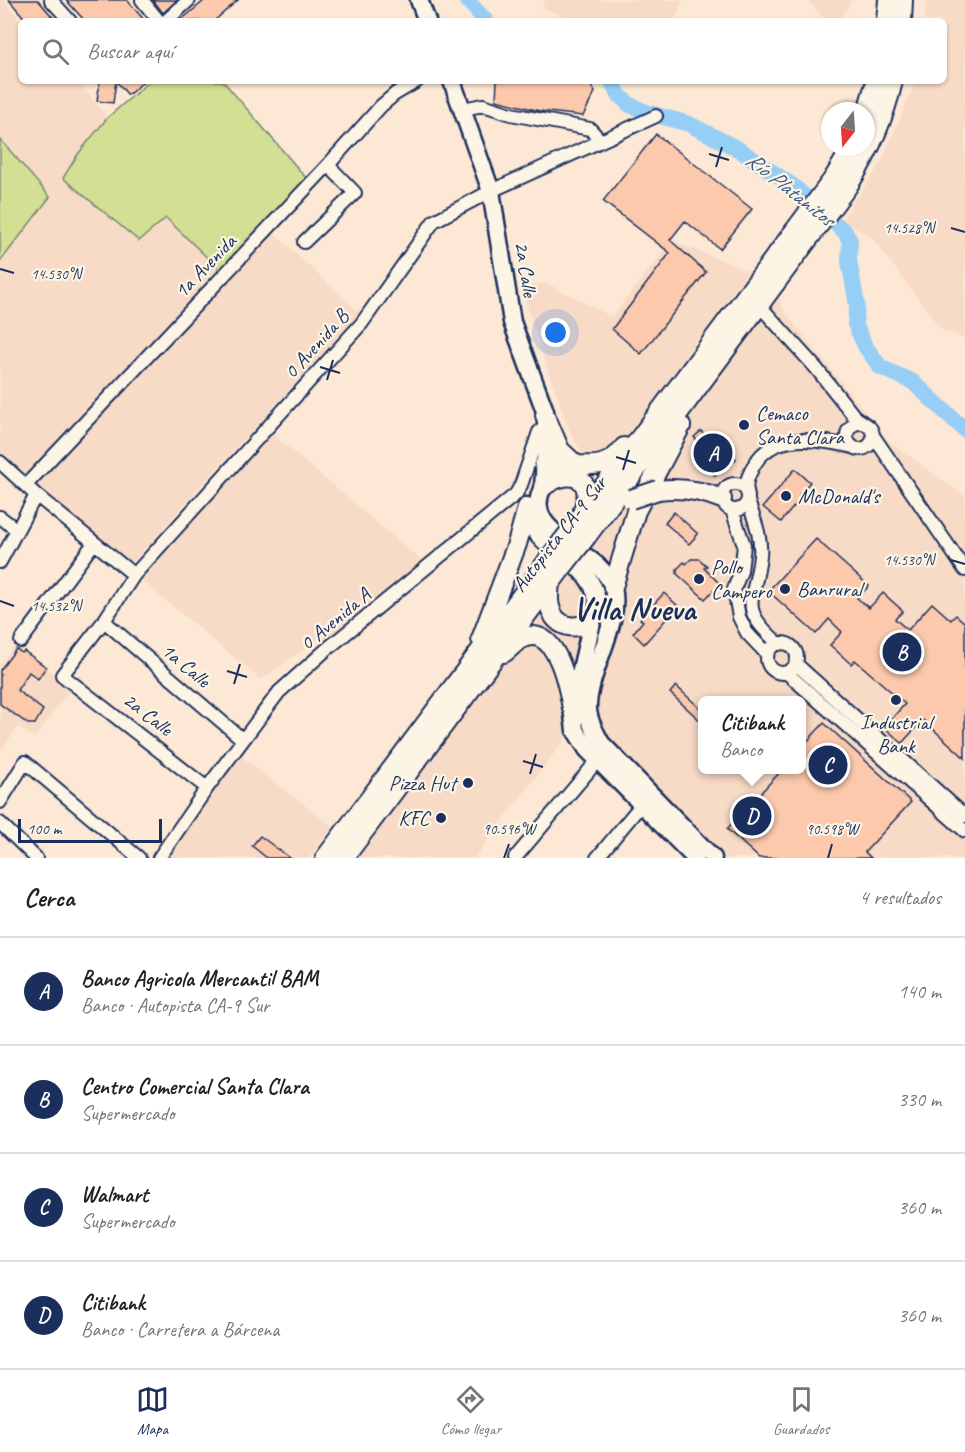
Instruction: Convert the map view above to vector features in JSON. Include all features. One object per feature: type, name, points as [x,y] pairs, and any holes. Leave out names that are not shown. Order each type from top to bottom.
[{"type":"highway","points":[[886,18],[888,0]]},
{"type":"highway","points":[[902,18],[903,0]]},
{"type":"highway","points":[[870,102],[875,84]]},
{"type":"highway","name":"Autopista CA-9 Sur","points":[[325,858],[554,568],[658,412],[794,246],[875,138],[885,113],[892,84]]},
{"type":"highway","name":"Autopista CA-9 Sur","points":[[841,183],[849,156]]},
{"type":"highway","name":"Autopista CA-9 Sur","points":[[580,527],[601,519],[760,306],[794,246]]},
{"type":"highway","points":[[613,587],[636,511],[717,362]]},
{"type":"highway","points":[[544,465],[574,463],[590,465],[610,462],[638,427],[658,412]]},
{"type":"highway","points":[[546,420],[560,450],[574,463]]},
{"type":"highway","points":[[543,487],[561,477],[572,477],[586,485],[587,500],[580,527]]},
{"type":"highway","points":[[601,519],[615,507],[631,499],[658,490],[674,488],[707,493],[727,505]]},
{"type":"highway","points":[[480,663],[527,508]]},
{"type":"highway","points":[[554,568],[550,608],[560,622],[567,626],[578,627],[592,619]]},
{"type":"highway","name":"Autopista CA-9 Sur","points":[[344,858],[480,663],[554,568]]},
{"type":"highway","points":[[480,663],[520,639],[530,637],[541,639],[549,643],[558,656],[568,684],[572,708]]},
{"type":"main road","points":[[419,0],[427,18]]},
{"type":"main road","name":"2a Calle","points":[[453,84],[491,191],[512,322],[546,420],[543,487],[538,511],[546,525],[597,563],[613,587]]},
{"type":"main road","name":"2a Calle","points":[[527,508],[533,479],[544,465]]},
{"type":"main road","points":[[527,508],[531,526],[540,539],[580,570],[596,590],[597,602],[572,708],[575,730],[587,749],[598,760],[713,858]]},
{"type":"main road","points":[[613,587],[613,614],[590,691],[588,710],[601,743],[695,858]]},
{"type":"street","points":[[51,0],[67,18]]},
{"type":"street","points":[[142,0],[163,18]]},
{"type":"street","points":[[167,18],[189,0]]},
{"type":"street","name":"1a Avenida","points":[[26,485],[381,106],[412,84]]},
{"type":"street","points":[[463,109],[483,105],[511,114],[590,129],[602,141]]},
{"type":"street","name":"0 Avenida B","points":[[62,675],[104,621],[134,575],[362,323],[434,221],[491,191],[656,116]]},
{"type":"street","points":[[304,242],[355,193],[328,165]]},
{"type":"street","points":[[760,306],[816,368],[849,411],[871,429],[884,454],[965,570]]},
{"type":"street","points":[[849,411],[848,440],[858,448]]},
{"type":"street","name":"0 Avenida A","points":[[159,858],[207,788],[279,692],[327,649],[513,497],[521,485],[539,432],[546,420]]},
{"type":"street","points":[[836,443],[857,424],[865,424]]},
{"type":"street","points":[[858,448],[871,444],[874,436]]},
{"type":"street","points":[[727,505],[740,510],[745,489],[759,456],[775,444],[793,441],[836,443],[884,454]]},
{"type":"street","points":[[0,462],[36,495],[134,575]]},
{"type":"street","points":[[745,489],[725,488],[727,505],[744,545],[741,571],[734,589],[740,617],[747,633],[767,654]]},
{"type":"street","points":[[745,489],[760,543],[760,556],[751,603],[753,616],[779,644]]},
{"type":"street","points":[[0,562],[36,495]]},
{"type":"street","points":[[0,517],[17,530]]},
{"type":"street","points":[[21,640],[94,543]]},
{"type":"street","name":"1a Calle","points":[[104,621],[242,740]]},
{"type":"street","points":[[779,644],[789,645],[797,655],[792,668],[778,673],[770,668],[767,654],[772,647],[779,644]]},
{"type":"street","points":[[792,668],[965,816]]},
{"type":"street","points":[[792,668],[965,831]]},
{"type":"street","name":"2a Calle","points":[[62,675],[207,788]]},
{"type":"street","points":[[515,858],[598,760]]},
{"type":"street","points":[[0,802],[25,762],[139,858]]},
{"type":"street","points":[[597,858],[646,799]]},
{"type":"street","points":[[0,823],[36,858]]},
{"type":"shaded area","points":[[0,0],[3,0],[19,18],[18,84],[79,84],[108,117],[78,154],[63,178],[165,218],[221,271],[27,476],[0,453],[0,262],[50,197],[0,139]]},
{"type":"shaded area","points":[[544,0],[683,0],[675,18],[568,18],[543,8]]},
{"type":"shaded area","points":[[806,0],[852,0],[840,18],[824,18]]},
{"type":"shaded area","points":[[927,0],[965,0],[965,339],[941,329],[872,238],[842,219],[881,163],[915,84],[947,84],[947,18],[924,18]]},
{"type":"shaded area","points":[[273,232],[360,314],[197,490],[135,561],[126,561],[33,484]]},
{"type":"shaded area","points":[[672,241],[749,271],[617,450],[593,458],[583,455],[572,436],[544,360],[521,287],[546,283],[612,317]]},
{"type":"shaded area","points":[[770,271],[784,311],[888,441],[965,496],[965,858],[720,858],[606,744],[592,708],[569,734],[474,858],[358,858],[381,827],[364,814]]},
{"type":"shaded area","points":[[269,431],[424,563],[326,643],[320,637],[261,680],[141,580],[146,571],[149,572],[154,565],[156,558]]},
{"type":"shaded area","points":[[15,645],[56,675],[60,683],[70,689],[35,738],[18,727],[0,752],[0,665]]},
{"type":"shaded area","points":[[238,754],[333,827],[309,858],[166,858]]},
{"type":"green space","points":[[146,84],[226,84],[307,179],[265,221],[267,224],[221,271],[166,218],[139,241],[63,178],[78,154],[108,117]]},
{"type":"green space","points":[[0,139],[50,197],[0,262]]},
{"type":"building","points":[[9,0],[38,0],[53,18],[24,18]]},
{"type":"building","points":[[66,0],[127,0],[142,18],[82,18]]},
{"type":"building","points":[[153,0],[177,0],[163,13]]},
{"type":"building","points":[[205,0],[238,0],[217,18],[184,18]]},
{"type":"building","points":[[100,84],[116,84],[113,103],[97,101]]},
{"type":"building","points":[[119,84],[141,84],[128,95]]},
{"type":"building","points":[[497,84],[590,84],[595,92],[583,116],[540,111],[496,100]]},
{"type":"building","points":[[656,134],[752,209],[720,249],[685,221],[670,240],[706,272],[641,354],[612,329],[670,253],[603,201]]},
{"type":"building","points":[[701,431],[722,455],[728,450],[736,459],[715,476],[708,467],[714,461],[694,437]]},
{"type":"building","name":"McDonald's","points":[[795,469],[810,482],[799,495],[801,498],[781,522],[763,507]]},
{"type":"building","points":[[674,512],[698,534],[689,544],[665,523]]},
{"type":"building","points":[[816,539],[869,586],[857,598],[869,608],[883,593],[903,611],[895,619],[908,630],[932,603],[951,620],[956,615],[965,623],[965,758],[923,720],[902,743],[884,727],[905,704],[855,660],[851,664],[830,645],[842,632],[829,619],[816,634],[768,591]]},
{"type":"building","name":"Pollo Campero","points":[[691,559],[699,559],[707,566],[704,568],[720,584],[705,599],[677,574],[677,569]]},
{"type":"building","points":[[664,593],[678,606],[644,644],[633,633],[643,621],[640,619]]},
{"type":"building","points":[[16,649],[22,653],[24,651],[46,667],[38,679],[29,672],[17,690],[43,710],[35,724],[28,724],[0,704],[0,670]]},
{"type":"building","points":[[676,686],[698,706],[698,718],[670,693]]},
{"type":"building","points":[[824,723],[911,802],[865,852],[871,858],[759,858],[727,829],[778,774],[806,774],[806,743]]},
{"type":"building","points":[[260,836],[290,858],[267,858],[252,846]]},
{"type":"waterway","name":"Río Platanitos","points":[[467,0],[483,18]]},
{"type":"waterway","name":"Río Platanitos","points":[[613,84],[620,96],[630,105],[689,124],[738,149],[793,186],[845,232],[850,241],[849,261],[857,305],[855,324],[865,346],[880,367],[913,382],[965,430]]},
{"type":"place","name":"Cemaco Santa Clara","points":[[744,425]]},
{"type":"place","name":"Banco Agricola Mercantil BAM","points":[[713,453]]},
{"type":"place","name":"McDonald's","points":[[786,496]]},
{"type":"place","name":"Pollo Campero","points":[[699,579]]},
{"type":"place","name":"Banrural","points":[[785,589]]},
{"type":"place","name":"Centro Comercial Santa Clara","points":[[902,652]]},
{"type":"place","name":"Industrial Bank","points":[[896,700]]},
{"type":"place","name":"Walmart","points":[[828,765]]},
{"type":"place","name":"Pizza Hut","points":[[468,783]]},
{"type":"place","name":"Citibank","points":[[752,816]]},
{"type":"place","name":"KFC","points":[[441,818]]},
{"type":"district","name":"Villa Nueva","points":[[634,609]]}]
